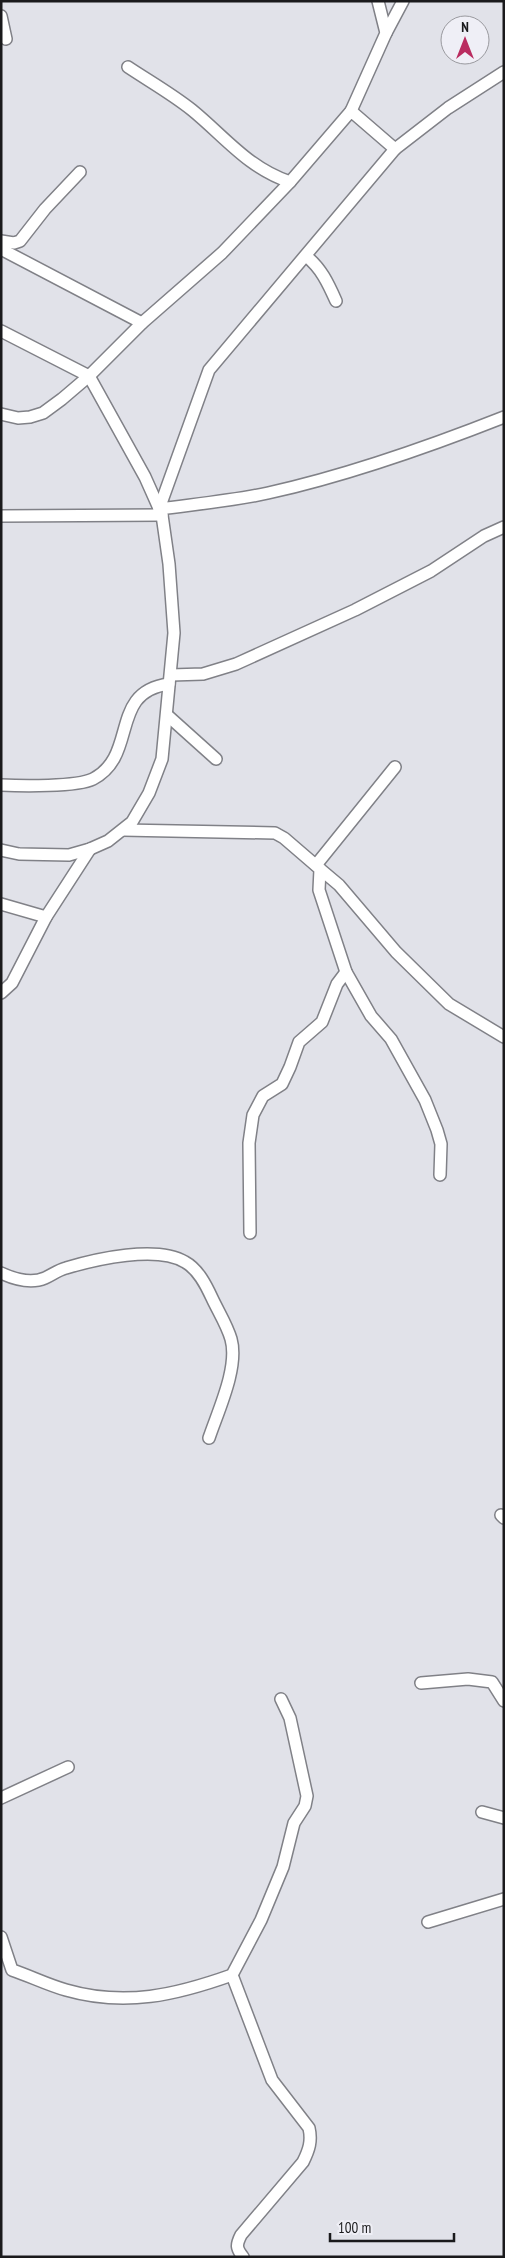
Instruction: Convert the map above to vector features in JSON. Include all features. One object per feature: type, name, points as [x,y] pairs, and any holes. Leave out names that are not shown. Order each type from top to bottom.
[{"type":"street","points":[[378,1],[386,33]]},
{"type":"street","points":[[1,414],[18,418],[43,413],[89,376],[142,323],[222,253],[290,182],[351,111],[386,33],[403,1]]},
{"type":"street","points":[[1,16],[6,39]]},
{"type":"street","points":[[128,67],[191,109],[253,165],[272,176],[290,182]]},
{"type":"street","points":[[160,512],[209,370],[395,149],[448,108],[504,72]]},
{"type":"street","points":[[351,111],[395,149]]},
{"type":"street","points":[[1,241],[14,243],[20,241],[45,209],[80,172]]},
{"type":"street","points":[[1,248],[142,323]]},
{"type":"street","points":[[306,256],[315,263],[327,280],[336,301]]},
{"type":"street","points":[[1,331],[89,376],[145,477],[160,512],[173,600],[174,633],[162,759],[157,775],[140,811],[123,830],[90,849],[69,854],[46,856],[1,850]]},
{"type":"street","points":[[1,516],[160,512],[229,500],[312,482],[427,447],[504,417]]},
{"type":"street","points":[[1,784],[70,784],[90,780],[102,774],[117,755],[135,702],[144,691],[170,680],[203,674],[236,664],[354,610],[431,571],[462,549],[504,528]]},
{"type":"street","points":[[167,715],[216,759]]},
{"type":"street","points":[[395,767],[318,867],[319,890],[346,972],[371,1016],[391,1039],[425,1100],[441,1144],[440,1175]]},
{"type":"street","points":[[123,830],[275,833],[284,838],[339,885],[396,952],[449,1004],[504,1037]]},
{"type":"street","points":[[1,993],[12,983],[46,917],[90,849]]},
{"type":"street","points":[[1,904],[46,917]]},
{"type":"street","points":[[250,1233],[249,1143],[253,1115],[263,1096],[282,1084],[299,1042],[322,1022],[337,984],[346,972]]},
{"type":"street","points":[[1,1273],[14,1278],[38,1279],[82,1263],[154,1254],[185,1261],[198,1274],[208,1290],[231,1339],[234,1354],[230,1376],[209,1438]]},
{"type":"street","points":[[421,1683],[468,1678],[492,1682],[504,1701]]},
{"type":"street","points":[[1,1937],[7,1970],[67,1990],[119,1999],[157,1997],[193,1989],[232,1975],[261,1920],[283,1867],[294,1823],[305,1806],[307,1796],[290,1718],[281,1700]]},
{"type":"street","points":[[1,1798],[68,1767]]},
{"type":"street","points":[[482,1812],[504,1818]]},
{"type":"street","points":[[428,1922],[504,1899]]},
{"type":"street","points":[[232,1975],[272,2080],[308,2128],[311,2137],[309,2149],[303,2162],[236,2243],[237,2250],[244,2257]]}]
